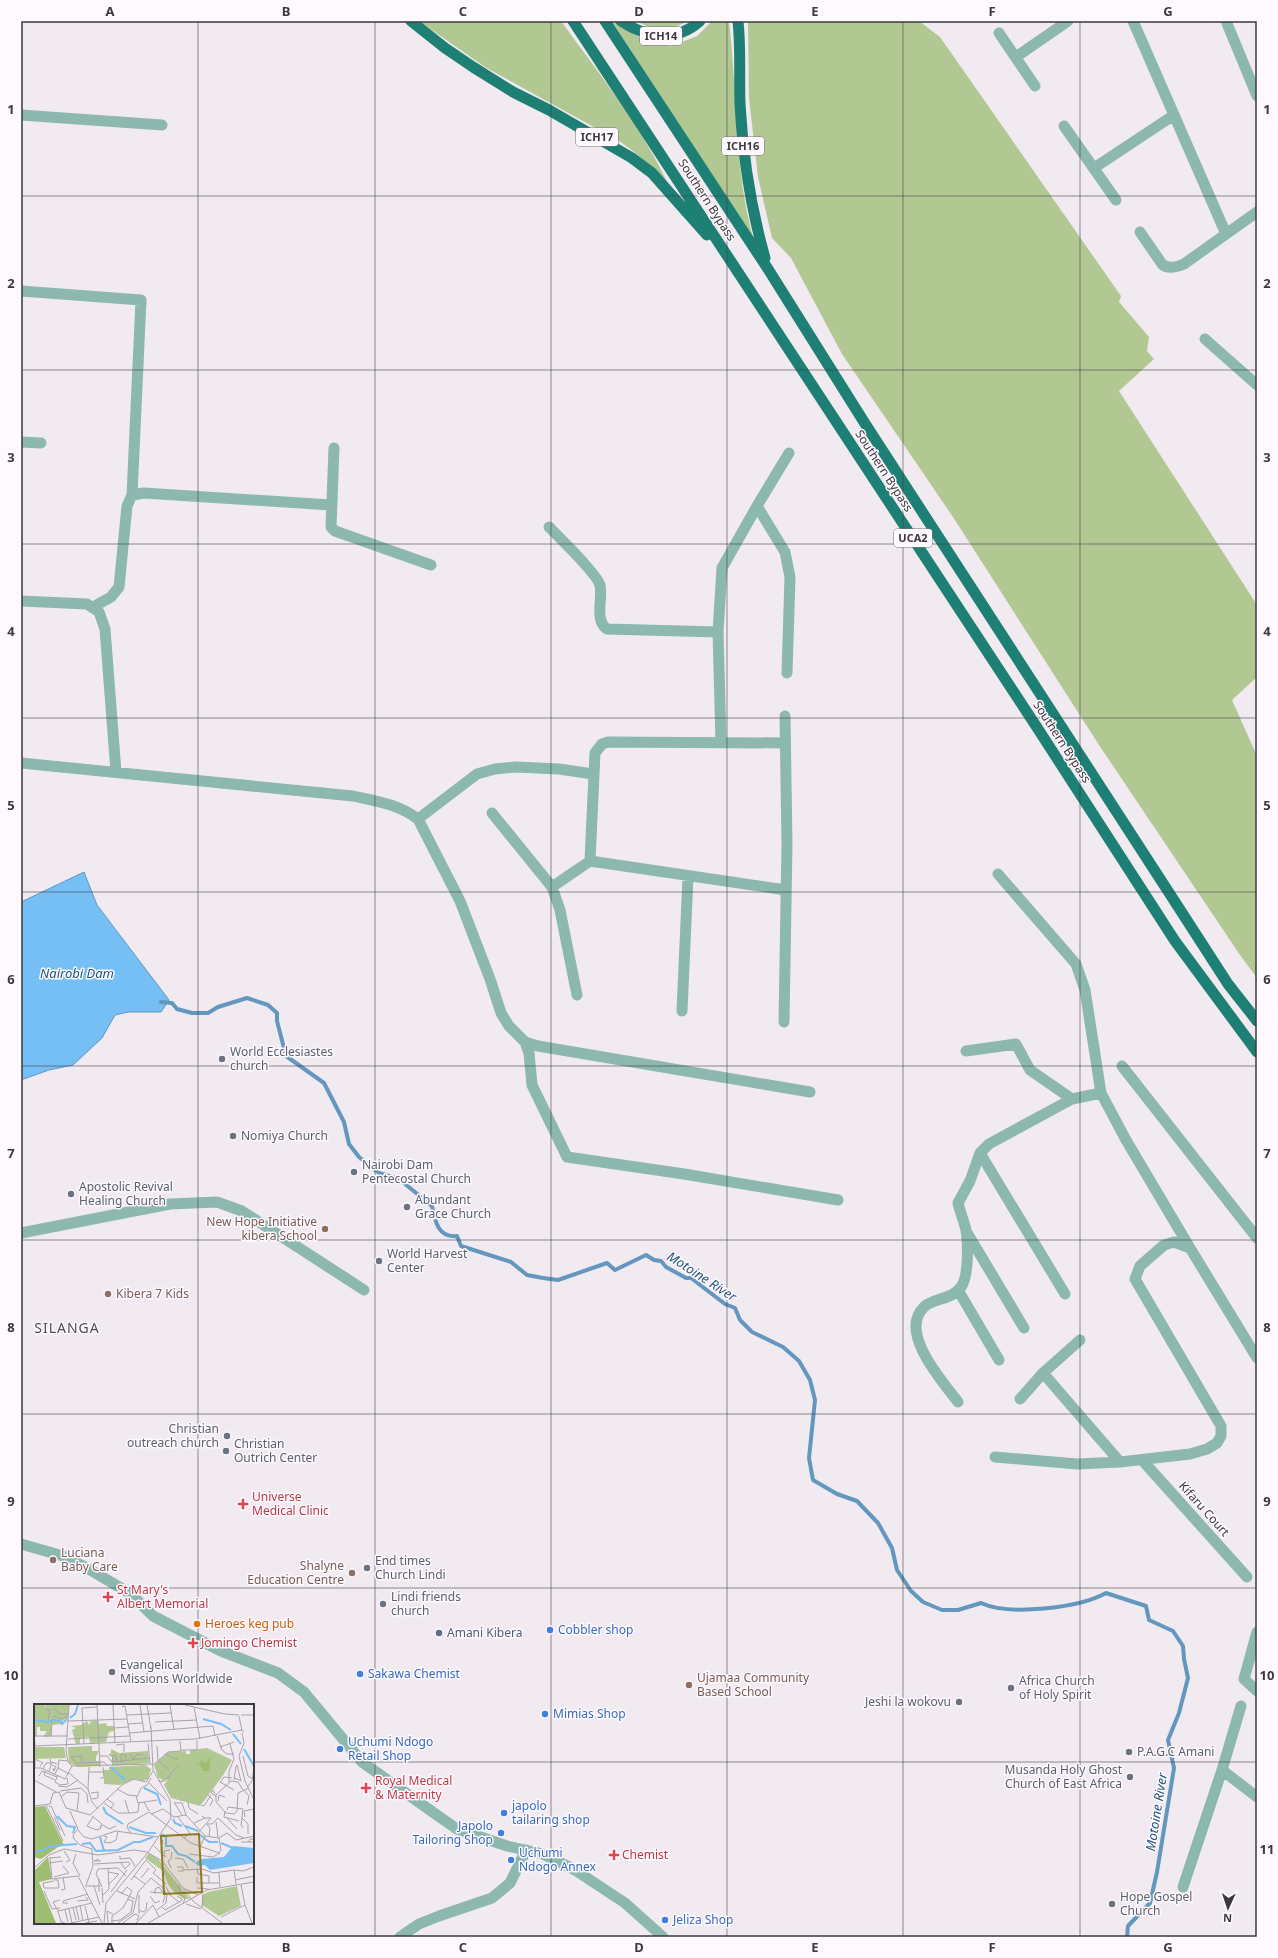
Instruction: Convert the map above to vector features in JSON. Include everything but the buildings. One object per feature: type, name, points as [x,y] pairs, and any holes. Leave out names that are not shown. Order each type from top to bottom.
[{"type":"highway","name":"ICH17","points":[[411,21],[445,48],[473,67],[513,92],[549,110],[632,158],[652,173],[684,206],[751,290]]},
{"type":"highway","name":"Southern Bypass","points":[[573,21],[751,290],[807,379],[1038,729],[1175,941],[1257,1052]]},
{"type":"highway","name":"Southern Bypass","points":[[605,21],[768,269],[864,422],[1168,892],[1228,984],[1257,1021]]},
{"type":"highway","name":"ICH14","points":[[621,21],[644,33],[660,36],[686,32],[700,21]]},
{"type":"highway","name":"ICH16","points":[[738,21],[740,102],[745,172],[751,205],[768,269]]},
{"type":"street","points":[[1016,57],[1068,21]]},
{"type":"street","points":[[1133,21],[1226,234]]},
{"type":"street","points":[[1226,21],[1257,96]]},
{"type":"street","points":[[999,32],[1035,86]]},
{"type":"street","points":[[1094,168],[1174,115]]},
{"type":"street","points":[[21,116],[162,125]]},
{"type":"street","points":[[1064,126],[1116,200]]},
{"type":"street","points":[[1140,232],[1162,264],[1165,267],[1173,268],[1184,264],[1257,212]]},
{"type":"street","points":[[21,291],[141,300],[132,495],[127,506],[119,587],[111,597],[93,607]]},
{"type":"street","points":[[1205,339],[1257,385]]},
{"type":"street","points":[[21,442],[41,443]]},
{"type":"street","points":[[334,448],[330,523],[335,531],[431,566]]},
{"type":"street","points":[[721,742],[718,632],[722,568],[789,453]]},
{"type":"street","points":[[132,495],[144,493],[331,505]]},
{"type":"street","points":[[757,506],[785,552],[788,562],[790,577],[787,673]]},
{"type":"street","points":[[550,528],[598,580],[601,593],[600,620],[607,629],[718,632]]},
{"type":"street","points":[[21,601],[87,604],[99,612],[105,629],[116,772]]},
{"type":"street","points":[[784,1022],[786,890],[785,716]]},
{"type":"street","points":[[590,861],[595,753],[602,744],[608,742],[785,743]]},
{"type":"street","points":[[21,763],[352,796],[394,805],[406,811],[418,819],[460,901],[490,979],[501,1013],[509,1026],[525,1042],[529,1052],[532,1084],[567,1157],[684,1174],[838,1200]]},
{"type":"street","points":[[418,819],[477,774],[495,769],[516,767],[559,769],[593,774]]},
{"type":"street","points":[[492,813],[552,887],[560,910],[577,995]]},
{"type":"street","points":[[552,887],[590,861],[786,890]]},
{"type":"street","points":[[998,874],[1076,964],[1085,990],[1101,1093],[1126,1140],[1257,1358]]},
{"type":"street","points":[[682,1010],[688,876]]},
{"type":"street","points":[[525,1042],[546,1047],[810,1092]]},
{"type":"street","points":[[966,1051],[1016,1044],[1030,1070],[1072,1099]]},
{"type":"street","points":[[1122,1066],[1257,1238]]},
{"type":"street","points":[[1024,1328],[966,1230],[958,1203],[970,1181],[980,1153],[989,1144],[1072,1099],[1101,1093]]},
{"type":"street","points":[[980,1153],[1065,1294]]},
{"type":"street","points":[[21,1234],[170,1204],[217,1202],[242,1211],[364,1290]]},
{"type":"street","points":[[958,1402],[921,1347],[916,1333],[918,1316],[925,1306],[951,1296],[962,1287],[966,1269],[966,1230]]},
{"type":"street","points":[[995,1457],[1077,1464],[1120,1462],[1190,1454],[1207,1449],[1217,1443],[1221,1436],[1221,1426],[1135,1279],[1140,1266],[1164,1245],[1174,1242],[1190,1248]]},
{"type":"street","points":[[958,1290],[1000,1360]]},
{"type":"street","points":[[1020,1399],[1043,1373],[1080,1340]]},
{"type":"street","points":[[1043,1373],[1120,1462]]},
{"type":"street","name":"Kifaru Court","points":[[1142,1460],[1248,1576]]},
{"type":"street","points":[[21,1544],[63,1556],[87,1568],[131,1594],[154,1616],[221,1651],[278,1673],[304,1692],[362,1762],[458,1829],[507,1846],[543,1854],[580,1874],[625,1903],[663,1937]]},
{"type":"street","points":[[1257,1632],[1244,1679],[1257,1691]]},
{"type":"street","points":[[1183,1887],[1222,1770],[1241,1706]]},
{"type":"street","points":[[1222,1770],[1257,1797]]},
{"type":"street","points":[[400,1937],[419,1924],[492,1898],[510,1883],[526,1850]]},
{"type":"green space","points":[[419,21],[561,21],[620,102],[647,144],[670,188],[638,155],[621,142],[485,67]]},
{"type":"green space","points":[[612,21],[645,41],[672,46],[697,36],[712,21],[729,21],[742,186],[754,241]]},
{"type":"green space","points":[[636,21],[687,21],[668,29],[655,29]]},
{"type":"green space","points":[[748,21],[919,21],[940,37],[1121,296],[1119,302],[1149,337],[1147,351],[1154,359],[1119,391],[1257,605],[1257,677],[1232,700],[1257,756],[1257,978],[1099,745],[953,517],[842,354],[791,258],[772,238],[758,177],[749,98]]},
{"type":"water","name":"Nairobi Dam","points":[[84,872],[97,905],[169,1000],[161,1012],[128,1012],[115,1015],[102,1038],[73,1065],[49,1070],[21,1080],[21,902]]},
{"type":"waterway","name":"Motoine River","points":[[161,1002],[172,1003],[177,1009],[192,1013],[208,1013],[218,1007],[247,998],[268,1005],[277,1013],[277,1021],[286,1056],[324,1083],[344,1122],[349,1144],[359,1157],[379,1173],[399,1179],[432,1206],[438,1227],[446,1234],[457,1236],[461,1246],[511,1262],[527,1275],[558,1280],[607,1263],[615,1270],[646,1255],[654,1260],[661,1261],[666,1267],[686,1278],[691,1278],[725,1304],[735,1308],[740,1320],[752,1332],[783,1347],[799,1361],[810,1380],[815,1400],[809,1458],[813,1480],[837,1494],[857,1501],[878,1523],[892,1548],[897,1570],[911,1591],[923,1602],[942,1610],[958,1610],[981,1603],[993,1607],[1026,1610],[1079,1603],[1106,1593],[1146,1606],[1149,1620],[1173,1631],[1183,1646],[1188,1678],[1179,1713],[1168,1740],[1174,1768],[1157,1872],[1150,1903],[1128,1926],[1127,1937]]},
{"type":"place","name":"World Ecclesiastes church","points":[[222,1059]]},
{"type":"place","name":"Nomiya Church","points":[[233,1136]]},
{"type":"place","name":"Nairobi Dam Pentecostal Church","points":[[354,1172]]},
{"type":"place","name":"Apostolic Revival Healing Church","points":[[71,1194]]},
{"type":"place","name":"Abundant Grace Church","points":[[407,1207]]},
{"type":"place","name":"New Hope Initiative kibera School","points":[[325,1229]]},
{"type":"place","name":"World Harvest Center","points":[[379,1261]]},
{"type":"place","name":"Kibera 7 Kids","points":[[108,1294]]},
{"type":"place","name":"Christian outreach church","points":[[227,1436]]},
{"type":"place","name":"Christian Outrich Center","points":[[226,1451]]},
{"type":"place","name":"Universe Medical Clinic","points":[[243,1504]]},
{"type":"place","name":"Luciana Baby Care","points":[[53,1560]]},
{"type":"place","name":"End times Church Lindi","points":[[367,1568]]},
{"type":"place","name":"Shalyne Education Centre","points":[[352,1573]]},
{"type":"place","name":"St Mary's Albert Memorial","points":[[108,1597]]},
{"type":"place","name":"Lindi friends church","points":[[383,1604]]},
{"type":"place","name":"Heroes keg pub","points":[[197,1624]]},
{"type":"place","name":"Cobbler shop","points":[[550,1630]]},
{"type":"place","name":"Amani Kibera","points":[[439,1633]]},
{"type":"place","name":"Jomingo Chemist","points":[[193,1643]]},
{"type":"place","name":"Evangelical Missions Worldwide","points":[[112,1672]]},
{"type":"place","name":"Sakawa Chemist","points":[[360,1674]]},
{"type":"place","name":"Ujamaa Community Based School","points":[[689,1685]]},
{"type":"place","name":"Africa Church of Holy Spirit","points":[[1011,1688]]},
{"type":"place","name":"Jeshi la wokovu","points":[[959,1702]]},
{"type":"place","name":"Mimias Shop","points":[[545,1714]]},
{"type":"place","name":"Uchumi Ndogo Retail Shop","points":[[340,1749]]},
{"type":"place","name":"P.A.G.C Amani","points":[[1129,1752]]},
{"type":"place","name":"Musanda Holy Ghost Church of East Africa","points":[[1130,1777]]},
{"type":"place","name":"Royal Medical & Maternity","points":[[366,1788]]},
{"type":"place","name":"japolo tailaring shop","points":[[504,1813]]},
{"type":"place","name":"Japolo Tailoring Shop","points":[[501,1833]]},
{"type":"place","name":"Chemist","points":[[614,1855]]},
{"type":"place","name":"Uchumi Ndogo Annex","points":[[511,1860]]},
{"type":"place","name":"Hope Gospel Church","points":[[1112,1904]]},
{"type":"place","name":"Jeliza Shop","points":[[665,1920]]},
{"type":"district","name":"SILANGA","points":[[67,1328]]}]
